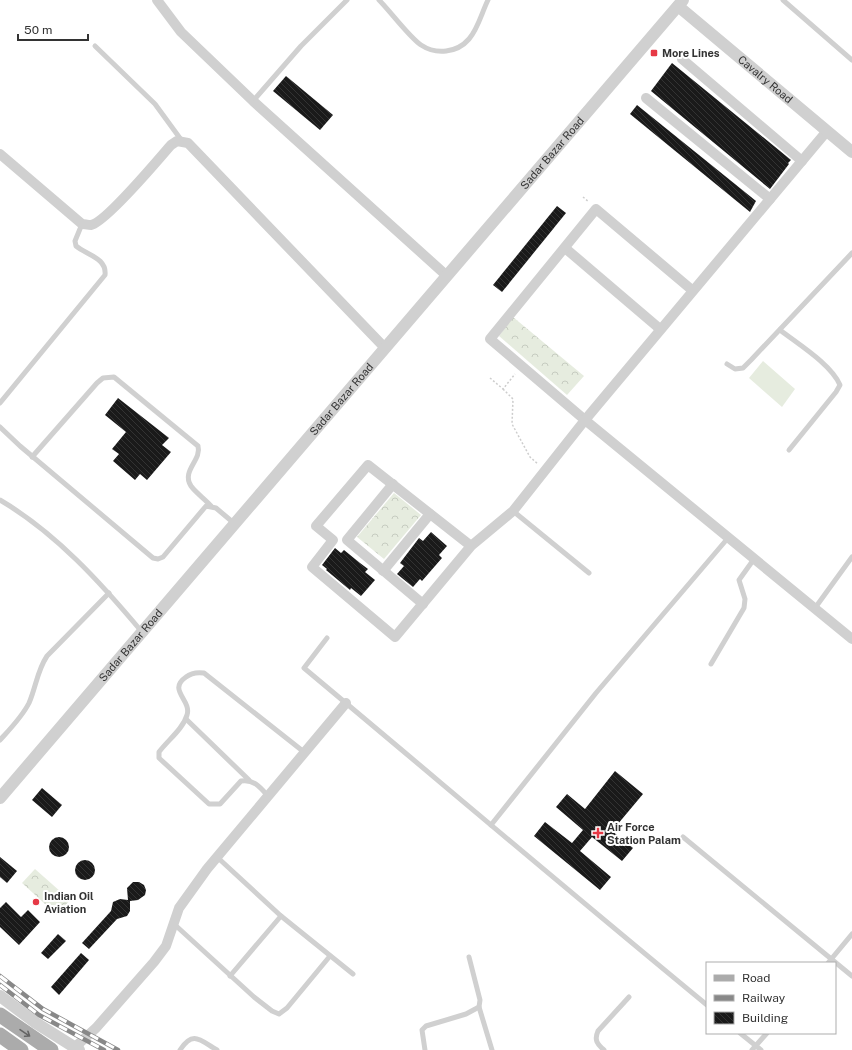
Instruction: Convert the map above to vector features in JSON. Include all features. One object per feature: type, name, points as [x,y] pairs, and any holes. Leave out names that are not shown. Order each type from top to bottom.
[{"type":"main road","points":[[0,1015],[51,1050]]},
{"type":"main road","points":[[0,1035],[21,1050]]},
{"type":"street","points":[[157,0],[181,32],[253,102],[447,276]]},
{"type":"street","name":"Cavalry Road","points":[[681,3],[852,152]]},
{"type":"street","name":"Sadar Bazar Road","points":[[0,798],[681,3]]},
{"type":"street","points":[[682,59],[802,161]]},
{"type":"street","points":[[646,98],[770,199]]},
{"type":"street","points":[[333,540],[312,567],[395,637],[472,546],[513,511],[544,470],[692,290],[827,131]]},
{"type":"street","points":[[0,154],[82,224],[91,225],[100,220],[132,188],[171,145],[177,141],[183,141],[198,154],[385,348]]},
{"type":"street","points":[[692,290],[596,209],[490,339],[585,420],[852,639]]},
{"type":"street","points":[[565,248],[660,329]]},
{"type":"street","points":[[423,604],[347,540],[333,540],[316,526],[368,464],[472,546]]},
{"type":"street","points":[[347,540],[393,484]]},
{"type":"street","points":[[384,571],[430,514]]},
{"type":"street","points":[[0,996],[36,1023],[76,1049],[154,962],[166,946],[180,908],[217,857],[346,703]]},
{"type":"lane","points":[[253,102],[301,46],[347,0]]},
{"type":"lane","points":[[379,0],[420,45],[431,50],[442,51],[455,49],[470,38],[488,0]]},
{"type":"lane","points":[[783,0],[852,60]]},
{"type":"lane","points":[[96,46],[150,99],[183,141]]},
{"type":"lane","points":[[0,403],[105,275],[104,265],[99,260],[76,246],[75,241],[82,224]]},
{"type":"lane","points":[[727,364],[735,369],[742,368],[852,253]]},
{"type":"lane","points":[[780,330],[828,368],[840,385],[789,450]]},
{"type":"lane","points":[[32,456],[97,383],[103,378],[114,377],[198,446],[198,456],[188,474],[188,480],[191,486],[211,506],[235,524]]},
{"type":"lane","points":[[0,427],[32,456],[153,558],[158,559],[163,556],[202,509],[206,506],[211,506]]},
{"type":"lane","points":[[0,500],[46,532],[109,593],[142,632]]},
{"type":"lane","points":[[513,511],[589,573]]},
{"type":"lane","points":[[491,824],[596,693],[728,538]]},
{"type":"lane","points":[[815,608],[852,557]]},
{"type":"lane","points":[[710,664],[744,608],[745,599],[739,580],[754,559]]},
{"type":"lane","points":[[0,740],[24,711],[30,701],[41,665],[47,656],[109,593]]},
{"type":"lane","points":[[327,638],[304,668],[491,824],[527,857],[706,1004]]},
{"type":"lane","points":[[249,780],[241,781],[220,804],[209,804],[159,758],[159,752],[186,719],[188,709],[180,695],[179,684],[191,674],[204,673],[304,752]]},
{"type":"lane","points":[[186,719],[249,780],[256,784],[268,796]]},
{"type":"lane","points":[[683,837],[829,961],[852,934]]},
{"type":"lane","points":[[217,857],[281,916],[353,974]]},
{"type":"lane","points":[[230,976],[281,916]]},
{"type":"lane","points":[[174,924],[230,976],[272,1012],[279,1014],[287,1008],[330,956]]},
{"type":"lane","points":[[469,957],[480,1000],[479,1007],[492,1050]]},
{"type":"lane","points":[[836,966],[852,976]]},
{"type":"lane","points":[[604,1050],[596,1041],[595,1037],[598,1031],[629,997]]},
{"type":"lane","points":[[425,1050],[422,1030],[426,1026],[466,1014],[479,1007]]},
{"type":"lane","points":[[741,1034],[754,1048],[761,1050]]},
{"type":"lane","points":[[754,1048],[766,1034]]},
{"type":"lane","points":[[180,1050],[188,1039],[192,1037],[217,1050]]},
{"type":"path","points":[[503,389],[522,366]]},
{"type":"path","points":[[490,378],[513,399],[512,424],[530,457],[544,470]]},
{"type":"green space","points":[[513,317],[584,376],[567,395],[499,336]]},
{"type":"green space","points":[[763,361],[795,389],[782,407],[749,378]]},
{"type":"green space","points":[[394,493],[421,515],[384,559],[357,537]]},
{"type":"green space","points":[[35,869],[70,900],[57,915],[22,883]]},
{"type":"building","points":[[672,63],[791,160],[770,189],[651,91]]},
{"type":"building","points":[[286,76],[333,115],[320,130],[273,91]]},
{"type":"building","points":[[637,105],[756,201],[750,212],[630,114]]},
{"type":"building","points":[[557,206],[566,213],[502,292],[493,285]]},
{"type":"building","points":[[118,398],[169,438],[162,445],[171,452],[147,480],[140,474],[135,480],[113,461],[119,454],[112,449],[126,432],[105,415]]},
{"type":"building","points":[[431,532],[447,546],[439,555],[442,558],[422,581],[420,579],[413,587],[397,574],[404,566],[400,563],[419,538],[423,541]]},
{"type":"building","points":[[335,548],[341,553],[344,550],[368,569],[365,572],[375,580],[361,596],[351,588],[350,590],[322,565]]},
{"type":"building","points":[[615,771],[643,794],[612,831],[633,848],[622,861],[592,837],[580,851],[611,877],[600,890],[534,836],[545,822],[572,843],[583,830],[556,807],[567,794],[585,809]]},
{"type":"building","points":[[42,788],[62,805],[52,817],[32,800]]},
{"type":"building","points":[[59,837],[66,840],[69,847],[66,854],[59,857],[52,854],[49,847],[52,840]]},
{"type":"building","points":[[0,857],[17,871],[7,883],[0,877]]},
{"type":"building","points":[[85,860],[92,863],[95,870],[92,877],[85,880],[78,877],[75,870],[78,863]]},
{"type":"building","points":[[133,882],[139,882],[144,885],[146,890],[145,895],[138,900],[130,901],[130,911],[127,916],[117,919],[89,949],[82,943],[111,911],[113,902],[120,899],[128,900],[127,888]]},
{"type":"building","points":[[6,902],[21,917],[28,910],[40,922],[19,945],[0,927],[0,908]]},
{"type":"building","points":[[58,934],[66,941],[48,959],[41,953]]},
{"type":"building","points":[[81,953],[89,960],[59,995],[51,987]]},
{"type":"railway","points":[[0,976],[43,1009],[118,1050]]},
{"type":"railway","points":[[0,985],[39,1015],[104,1050]]},
{"type":"place","name":"More Lines","points":[[654,53]]},
{"type":"place","name":"Air Force Station Palam","points":[[598,833]]},
{"type":"place","name":"Indian Oil Aviation","points":[[36,902]]}]
